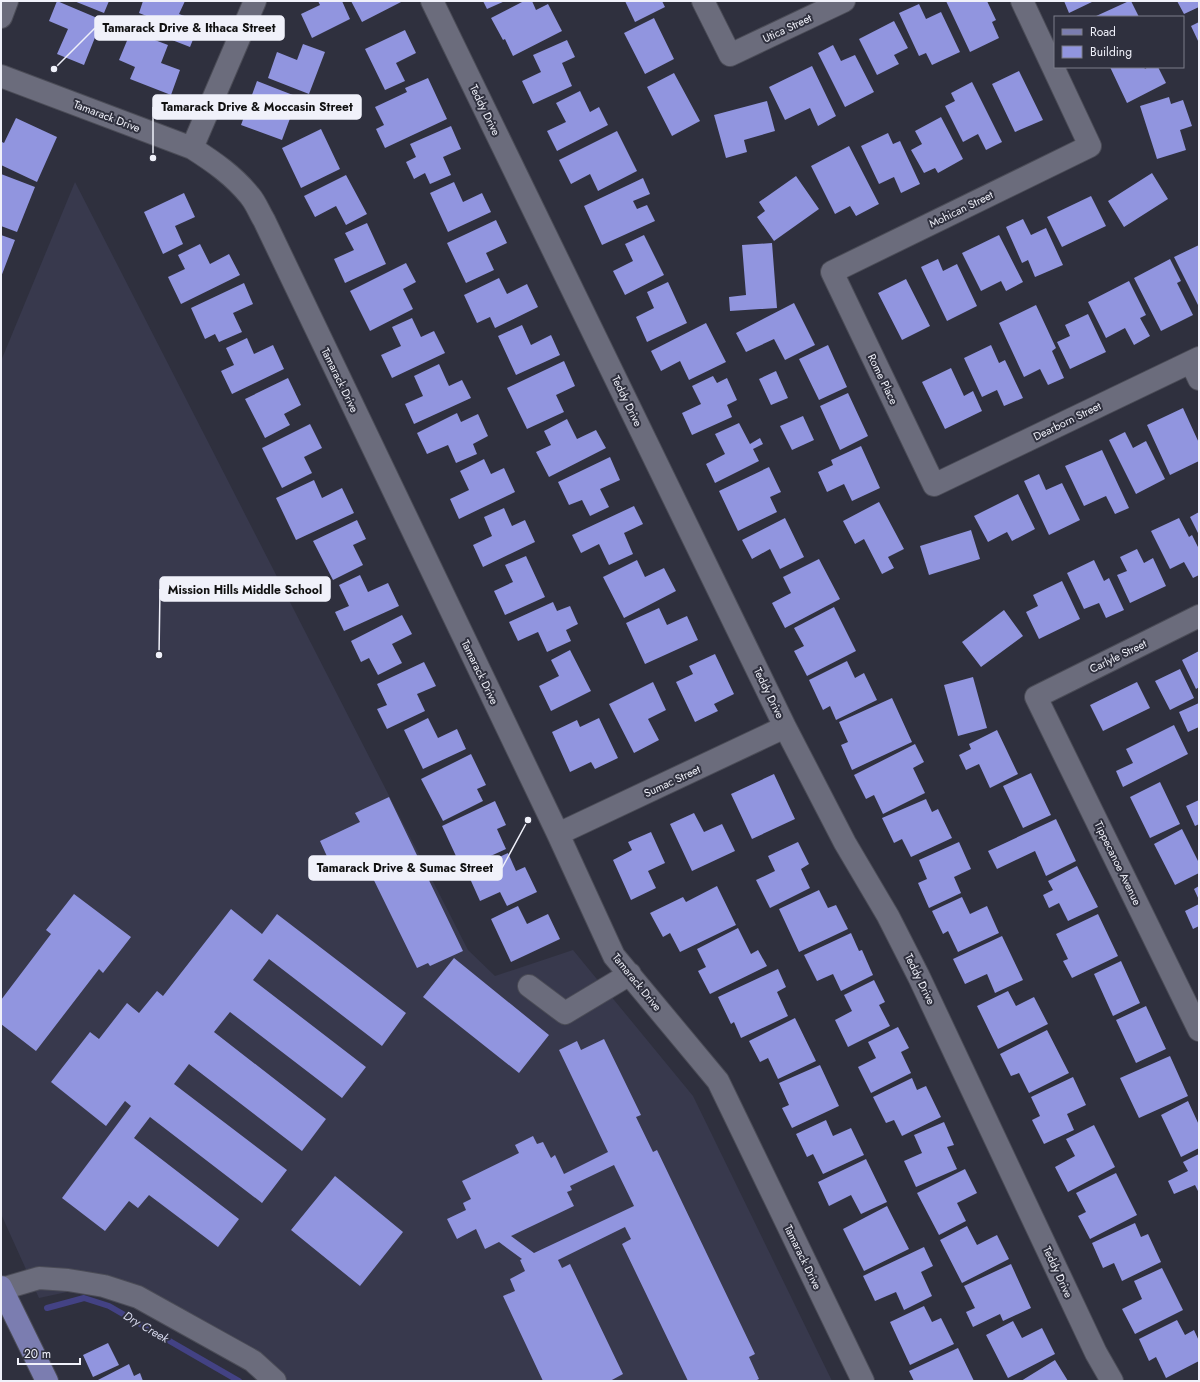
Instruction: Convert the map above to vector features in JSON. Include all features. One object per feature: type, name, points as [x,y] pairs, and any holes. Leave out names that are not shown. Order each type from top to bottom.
[{"type":"main road","points":[[2,1288],[47,1381]]},
{"type":"street","points":[[1,18],[7,1]]},
{"type":"street","points":[[192,148],[255,1]]},
{"type":"street","name":"Teddy Drive","points":[[432,1],[786,727],[845,843],[888,916],[926,992],[1096,1353],[1112,1381]]},
{"type":"street","name":"Utica Street","points":[[703,1],[730,56],[844,1]]},
{"type":"street","name":"Mohican Street","points":[[832,272],[1090,146],[1022,1]]},
{"type":"street","name":"Tamarack Drive","points":[[1,76],[192,148],[233,177],[251,197],[264,220],[558,834],[614,956],[718,1081],[863,1381]]},
{"type":"street","name":"Rome Place","points":[[832,272],[934,485]]},
{"type":"street","name":"Dearborn Street","points":[[934,485],[1196,366]]},
{"type":"street","name":"Carlyle Street","points":[[1036,697],[1199,616]]},
{"type":"street","name":"Tippecanoe Avenue","points":[[1036,697],[1199,1030]]},
{"type":"street","name":"Sumac Street","points":[[558,834],[786,727]]},
{"type":"street","points":[[529,986],[565,1013],[630,974]]},
{"type":"street","points":[[2,1288],[39,1278],[68,1280],[104,1286],[138,1297],[252,1361],[275,1381]]},
{"type":"shaded area","points":[[75,182],[468,950],[495,976],[573,950],[693,1096],[832,1381],[288,1381],[254,1354],[155,1294],[81,1289],[39,1298],[1,1214],[1,361]]},
{"type":"building","points":[[57,1],[102,20],[84,65],[57,54],[68,29],[49,21]]},
{"type":"building","points":[[74,1],[109,1],[104,13]]},
{"type":"building","points":[[143,1],[185,1],[179,14],[200,22],[190,47],[149,31],[154,19],[139,13]]},
{"type":"building","points":[[318,1],[342,1],[350,19],[312,38],[301,14],[320,5]]},
{"type":"building","points":[[351,1],[403,1],[362,22]]},
{"type":"building","points":[[483,1],[505,1],[487,9]]},
{"type":"building","points":[[524,1],[532,1],[536,10],[548,4],[562,31],[513,56],[505,39],[503,40],[491,18]]},
{"type":"building","points":[[625,1],[662,1],[665,7],[635,22]]},
{"type":"building","points":[[946,1],[987,1],[996,20],[992,22],[999,38],[970,52]]},
{"type":"building","points":[[1064,1],[1094,1],[1069,13]]},
{"type":"building","points":[[1131,1],[1138,16],[1096,16]]},
{"type":"building","points":[[1177,1],[1199,1],[1199,7],[1184,14]]},
{"type":"building","points":[[919,4],[926,19],[941,12],[960,52],[932,65],[926,53],[919,56],[899,13]]},
{"type":"building","points":[[654,18],[674,59],[645,74],[624,33]]},
{"type":"building","points":[[894,21],[908,48],[894,55],[899,64],[877,75],[859,39]]},
{"type":"building","points":[[1199,22],[1199,43],[1191,26]]},
{"type":"building","points":[[405,30],[416,53],[396,63],[405,81],[385,90],[365,49]]},
{"type":"building","points":[[131,31],[168,45],[161,63],[180,70],[171,95],[130,79],[135,67],[119,60]]},
{"type":"building","points":[[567,40],[575,57],[562,63],[572,86],[533,104],[522,81],[541,72],[533,55]]},
{"type":"building","points":[[303,44],[325,52],[309,94],[268,78],[277,52],[297,60]]},
{"type":"building","points":[[833,45],[841,61],[855,55],[874,92],[845,107],[818,53]]},
{"type":"building","points":[[812,66],[836,116],[818,126],[810,108],[785,120],[769,87]]},
{"type":"building","points":[[1110,68],[1158,68],[1166,83],[1127,103]]},
{"type":"building","points":[[1019,71],[1043,120],[1015,132],[992,84]]},
{"type":"building","points":[[674,73],[700,121],[672,136],[647,87]]},
{"type":"building","points":[[428,78],[447,119],[385,148],[376,129],[384,125],[375,107],[407,92],[405,88]]},
{"type":"building","points":[[257,81],[298,97],[282,140],[241,125]]},
{"type":"building","points":[[972,82],[1002,142],[986,150],[978,134],[963,142],[945,106],[955,101],[951,93]]},
{"type":"building","points":[[580,91],[590,112],[599,107],[608,125],[557,151],[547,131],[566,122],[556,103]]},
{"type":"building","points":[[1169,97],[1171,104],[1183,100],[1192,126],[1180,130],[1186,150],[1157,159],[1140,106]]},
{"type":"building","points":[[767,101],[775,131],[744,140],[747,152],[726,158],[714,115]]},
{"type":"building","points":[[941,117],[963,159],[938,173],[935,168],[924,173],[911,150],[922,144],[915,131]]},
{"type":"building","points":[[16,118],[57,137],[37,182],[1,165],[1,144],[2,142],[4,143]]},
{"type":"building","points":[[451,126],[461,149],[443,157],[451,175],[430,184],[425,173],[414,179],[406,162],[416,157],[410,144]]},
{"type":"building","points":[[321,129],[340,169],[301,188],[282,148]]},
{"type":"building","points":[[617,131],[637,171],[598,191],[590,174],[571,184],[559,160]]},
{"type":"building","points":[[888,133],[893,144],[900,141],[920,184],[901,193],[894,177],[879,184],[861,146]]},
{"type":"building","points":[[849,146],[879,204],[856,216],[850,206],[835,214],[811,166]]},
{"type":"building","points":[[1152,173],[1168,199],[1124,227],[1108,201]]},
{"type":"building","points":[[1,174],[35,187],[17,232],[1,226]]},
{"type":"building","points":[[346,175],[367,214],[346,225],[336,206],[315,217],[304,196]]},
{"type":"building","points":[[796,176],[819,209],[774,241],[757,217],[765,211],[759,202]]},
{"type":"building","points":[[643,178],[650,194],[633,201],[637,209],[647,205],[655,221],[602,245],[584,206]]},
{"type":"building","points":[[454,182],[463,202],[482,193],[491,212],[448,232],[430,193]]},
{"type":"building","points":[[184,193],[195,217],[175,226],[183,244],[163,254],[144,212]]},
{"type":"building","points":[[1091,196],[1106,226],[1062,247],[1047,217]]},
{"type":"building","points":[[1023,219],[1031,235],[1046,228],[1063,265],[1035,277],[1028,260],[1022,263],[1006,227]]},
{"type":"building","points":[[496,220],[507,243],[486,253],[494,270],[466,283],[447,243]]},
{"type":"building","points":[[367,223],[386,264],[345,283],[334,259],[354,250],[345,233]]},
{"type":"building","points":[[1,235],[15,240],[1,277]]},
{"type":"building","points":[[644,235],[664,275],[625,295],[613,271],[633,261],[625,244]]},
{"type":"building","points":[[999,235],[1023,282],[1006,291],[1001,281],[981,291],[962,253]]},
{"type":"building","points":[[772,243],[777,308],[730,311],[729,297],[746,295],[742,245]]},
{"type":"building","points":[[200,244],[210,264],[229,254],[240,275],[181,304],[168,277],[185,269],[178,255]]},
{"type":"building","points":[[1199,245],[1199,307],[1174,257]]},
{"type":"building","points":[[938,259],[943,271],[957,264],[977,306],[947,321],[921,267]]},
{"type":"building","points":[[1170,259],[1181,281],[1177,283],[1193,315],[1161,331],[1134,278]]},
{"type":"building","points":[[406,263],[416,282],[403,289],[413,309],[370,331],[350,291]]},
{"type":"building","points":[[499,278],[507,294],[527,284],[538,307],[495,328],[490,317],[477,323],[464,295]]},
{"type":"building","points":[[906,279],[930,326],[902,340],[878,293]]},
{"type":"building","points":[[1129,281],[1146,315],[1140,318],[1150,336],[1134,345],[1125,328],[1106,338],[1088,302]]},
{"type":"building","points":[[668,282],[687,323],[647,342],[636,317],[654,308],[647,292]]},
{"type":"building","points":[[244,283],[253,304],[233,313],[242,332],[219,342],[215,334],[205,339],[191,308]]},
{"type":"building","points":[[794,303],[815,345],[785,360],[774,339],[746,352],[736,333]]},
{"type":"building","points":[[1036,305],[1056,348],[1052,351],[1064,378],[1048,385],[1040,369],[1024,377],[999,323]]},
{"type":"building","points":[[1088,314],[1106,352],[1070,369],[1057,342],[1070,336],[1065,325]]},
{"type":"building","points":[[412,318],[421,337],[434,331],[445,353],[392,378],[381,355],[401,346],[392,327]]},
{"type":"building","points":[[706,323],[726,362],[689,380],[680,361],[661,371],[651,351]]},
{"type":"building","points":[[522,325],[531,345],[551,335],[560,355],[516,375],[498,336]]},
{"type":"building","points":[[247,338],[254,354],[273,345],[284,369],[232,394],[221,371],[234,365],[226,348]]},
{"type":"building","points":[[828,345],[847,387],[819,400],[799,359]]},
{"type":"building","points":[[991,345],[999,363],[1005,360],[1023,398],[1004,406],[997,390],[982,397],[964,358]]},
{"type":"building","points":[[564,361],[575,386],[556,395],[564,412],[527,429],[507,388]]},
{"type":"building","points":[[439,364],[449,386],[462,380],[471,398],[414,424],[405,404],[423,396],[414,376]]},
{"type":"building","points":[[951,368],[964,396],[973,391],[982,411],[945,429],[922,382]]},
{"type":"building","points":[[776,371],[788,398],[771,405],[759,379]]},
{"type":"building","points":[[713,376],[717,383],[727,378],[737,400],[727,405],[732,417],[692,435],[682,413],[701,404],[692,386]]},
{"type":"building","points":[[288,378],[301,405],[284,414],[290,425],[265,438],[245,399]]},
{"type":"building","points":[[848,393],[868,436],[840,450],[820,406]]},
{"type":"building","points":[[1183,408],[1199,443],[1199,461],[1170,475],[1147,425]]},
{"type":"building","points":[[457,413],[461,422],[478,414],[488,436],[473,444],[477,454],[456,463],[448,445],[427,454],[417,433]]},
{"type":"building","points":[[803,416],[814,440],[792,450],[780,426]]},
{"type":"building","points":[[567,419],[577,439],[596,430],[606,448],[549,477],[536,452],[551,445],[544,431]]},
{"type":"building","points":[[739,423],[750,444],[760,438],[763,444],[753,449],[759,461],[715,483],[706,464],[725,454],[715,434]]},
{"type":"building","points":[[310,424],[322,448],[304,457],[312,473],[282,488],[262,448]]},
{"type":"building","points":[[1125,432],[1133,448],[1146,441],[1165,479],[1136,494],[1109,440]]},
{"type":"building","points":[[861,446],[880,488],[852,501],[844,484],[827,492],[818,472],[833,465],[831,460]]},
{"type":"building","points":[[1102,450],[1129,508],[1115,514],[1106,496],[1084,506],[1065,466]]},
{"type":"building","points":[[610,457],[620,480],[600,489],[609,507],[590,516],[582,500],[569,505],[558,482]]},
{"type":"building","points":[[484,459],[491,474],[504,468],[515,492],[459,519],[450,499],[469,490],[460,471]]},
{"type":"building","points":[[769,467],[781,492],[770,497],[777,512],[738,531],[719,491]]},
{"type":"building","points":[[1039,474],[1046,490],[1062,483],[1080,520],[1049,535],[1024,481]]},
{"type":"building","points":[[314,480],[322,498],[342,488],[354,513],[296,540],[276,498]]},
{"type":"building","points":[[1018,494],[1035,529],[1012,541],[1007,532],[988,542],[974,516]]},
{"type":"building","points":[[879,502],[904,549],[888,557],[894,568],[882,574],[864,539],[855,544],[843,521]]},
{"type":"building","points":[[634,506],[643,524],[624,533],[633,554],[609,565],[599,544],[581,553],[572,535]]},
{"type":"building","points":[[504,508],[512,526],[525,520],[535,542],[483,567],[473,545],[492,536],[484,517]]},
{"type":"building","points":[[1199,512],[1199,535],[1190,517]]},
{"type":"building","points":[[785,518],[804,557],[780,569],[770,549],[752,559],[742,540]]},
{"type":"building","points":[[1179,518],[1189,537],[1192,535],[1199,549],[1199,575],[1193,578],[1184,562],[1170,569],[1151,531]]},
{"type":"building","points":[[357,520],[366,539],[353,545],[363,565],[333,580],[313,541]]},
{"type":"building","points":[[971,530],[980,559],[929,575],[920,546]]},
{"type":"building","points":[[1137,549],[1144,563],[1153,558],[1166,586],[1130,603],[1117,575],[1127,571],[1120,557]]},
{"type":"building","points":[[526,556],[545,597],[505,615],[494,591],[513,582],[505,565]]},
{"type":"building","points":[[819,559],[840,599],[785,628],[772,603],[791,593],[783,577]]},
{"type":"building","points":[[637,560],[645,577],[664,568],[676,591],[624,618],[603,577]]},
{"type":"building","points":[[1094,560],[1104,581],[1109,578],[1124,610],[1106,618],[1099,603],[1084,609],[1067,573]]},
{"type":"building","points":[[360,575],[368,592],[388,583],[399,606],[344,631],[335,612],[349,606],[339,585]]},
{"type":"building","points":[[1062,581],[1080,619],[1039,639],[1026,612],[1038,606],[1033,595]]},
{"type":"building","points":[[553,602],[557,611],[570,606],[578,624],[566,630],[571,641],[547,652],[538,632],[518,641],[509,622]]},
{"type":"building","points":[[834,607],[856,651],[807,676],[794,651],[804,646],[794,628]]},
{"type":"building","points":[[659,608],[667,625],[687,616],[698,640],[645,664],[626,623]]},
{"type":"building","points":[[1004,610],[1023,636],[981,667],[962,642]]},
{"type":"building","points":[[402,615],[412,634],[392,644],[402,663],[378,675],[369,658],[361,662],[351,641]]},
{"type":"building","points":[[570,650],[591,691],[551,711],[539,686],[559,676],[551,660]]},
{"type":"building","points":[[1199,651],[1199,687],[1196,689],[1182,660]]},
{"type":"building","points":[[715,654],[734,694],[714,704],[718,711],[695,722],[676,682],[693,674],[689,666]]},
{"type":"building","points":[[847,661],[855,678],[864,673],[877,700],[836,720],[830,706],[823,710],[809,680]]},
{"type":"building","points":[[424,662],[436,686],[417,694],[425,711],[387,729],[377,709],[387,705],[377,684]]},
{"type":"building","points":[[1180,669],[1194,698],[1170,710],[1155,681]]},
{"type":"building","points":[[973,677],[987,728],[958,736],[944,685]]},
{"type":"building","points":[[653,682],[666,710],[648,719],[659,740],[634,753],[609,704]]},
{"type":"building","points":[[1137,682],[1150,708],[1103,731],[1090,705]]},
{"type":"building","points":[[892,698],[912,742],[852,770],[841,745],[848,742],[839,722]]},
{"type":"building","points":[[1199,703],[1199,727],[1188,732],[1179,712]]},
{"type":"building","points":[[428,718],[438,738],[457,729],[466,749],[423,769],[404,730]]},
{"type":"building","points":[[599,718],[618,758],[595,769],[591,762],[570,772],[552,732],[577,720],[580,727]]},
{"type":"building","points":[[1174,725],[1188,754],[1123,787],[1116,771],[1133,763],[1126,749]]},
{"type":"building","points":[[997,730],[1018,774],[990,788],[979,764],[966,770],[959,755],[971,749],[969,744]]},
{"type":"building","points":[[915,744],[924,762],[913,768],[925,793],[883,814],[874,795],[866,799],[854,775]]},
{"type":"building","points":[[471,754],[486,785],[477,789],[483,801],[443,821],[421,779]]},
{"type":"building","points":[[1031,773],[1051,815],[1023,828],[1003,786]]},
{"type":"building","points":[[774,774],[795,819],[752,839],[731,794]]},
{"type":"building","points":[[1160,782],[1180,824],[1150,838],[1130,797]]},
{"type":"building","points":[[389,797],[463,951],[430,966],[428,963],[417,968],[364,860],[335,874],[320,841],[360,822],[355,813]]},
{"type":"building","points":[[926,799],[932,812],[938,809],[952,838],[911,857],[902,839],[894,843],[882,818]]},
{"type":"building","points":[[1199,800],[1199,824],[1195,826],[1186,806]]},
{"type":"building","points":[[495,801],[506,825],[497,829],[506,849],[462,869],[442,826]]},
{"type":"building","points":[[694,813],[704,832],[722,824],[735,851],[692,871],[670,824]]},
{"type":"building","points":[[1056,819],[1076,861],[1046,876],[1035,851],[997,869],[988,851]]},
{"type":"building","points":[[1182,829],[1199,863],[1199,873],[1175,885],[1154,844]]},
{"type":"building","points":[[651,832],[665,863],[648,871],[656,888],[631,900],[613,860],[632,850],[628,842]]},
{"type":"building","points":[[798,842],[809,864],[801,869],[810,888],[770,908],[756,880],[775,871],[768,856]]},
{"type":"building","points":[[959,842],[971,869],[954,877],[961,893],[929,908],[918,883],[927,879],[919,860]]},
{"type":"building","points":[[508,853],[516,871],[525,867],[537,892],[507,906],[500,892],[480,901],[467,872]]},
{"type":"building","points":[[1077,866],[1098,907],[1068,921],[1059,903],[1049,908],[1043,895],[1053,890],[1048,881]]},
{"type":"building","points":[[717,886],[736,925],[680,952],[670,933],[663,937],[650,913],[683,897],[686,902]]},
{"type":"building","points":[[1199,886],[1199,900],[1194,889]]},
{"type":"building","points":[[819,890],[828,908],[836,905],[848,929],[799,952],[779,909]]},
{"type":"building","points":[[74,894],[131,937],[103,973],[99,969],[36,1051],[1,1024],[1,1000],[51,934],[46,930]]},
{"type":"building","points":[[962,897],[970,914],[987,906],[999,933],[958,952],[948,931],[943,934],[932,911]]},
{"type":"building","points":[[1199,904],[1199,926],[1193,929],[1185,911]]},
{"type":"building","points":[[518,906],[527,924],[548,914],[560,939],[511,962],[491,919]]},
{"type":"building","points":[[231,909],[262,934],[277,914],[406,1013],[382,1046],[269,959],[253,980],[366,1067],[342,1098],[230,1012],[214,1032],[326,1119],[302,1151],[189,1064],[174,1084],[287,1170],[262,1203],[150,1117],[134,1138],[239,1219],[218,1247],[149,1195],[138,1208],[129,1201],[105,1231],[62,1198],[131,1106],[125,1101],[106,1126],[51,1082],[90,1032],[99,1039],[127,1003],[139,1013],[157,991],[163,996]]},
{"type":"building","points":[[1098,914],[1118,956],[1072,978],[1063,961],[1068,959],[1056,934]]},
{"type":"building","points":[[738,928],[751,954],[758,950],[767,966],[710,994],[698,971],[706,967],[697,949]]},
{"type":"building","points":[[851,933],[859,951],[862,950],[873,975],[841,991],[833,974],[817,981],[804,955]]},
{"type":"building","points":[[1002,936],[1023,980],[995,993],[987,974],[965,984],[953,959]]},
{"type":"building","points":[[454,958],[549,1035],[519,1073],[423,997]]},
{"type":"building","points":[[1121,961],[1140,1003],[1113,1016],[1094,974]]},
{"type":"building","points":[[778,969],[786,987],[777,992],[788,1016],[741,1038],[734,1022],[731,1024],[718,997]]},
{"type":"building","points":[[874,980],[885,1002],[879,1005],[890,1026],[848,1047],[835,1020],[852,1011],[844,995]]},
{"type":"building","points":[[1008,991],[1016,1006],[1034,997],[1048,1024],[998,1049],[977,1006]]},
{"type":"building","points":[[1146,1006],[1166,1049],[1136,1063],[1116,1020]]},
{"type":"building","points":[[795,1018],[816,1061],[778,1079],[768,1058],[760,1062],[749,1041]]},
{"type":"building","points":[[898,1027],[909,1048],[901,1052],[911,1073],[871,1093],[858,1067],[876,1058],[868,1042]]},
{"type":"building","points":[[1047,1030],[1069,1073],[1029,1093],[1019,1073],[1011,1076],[1000,1054]]},
{"type":"building","points":[[604,1039],[641,1115],[636,1117],[653,1152],[657,1150],[755,1354],[749,1357],[759,1379],[755,1381],[688,1381],[622,1244],[631,1239],[625,1227],[558,1260],[562,1268],[570,1264],[623,1374],[610,1381],[543,1381],[503,1296],[515,1291],[510,1279],[525,1271],[520,1260],[522,1259],[499,1242],[485,1249],[476,1229],[457,1239],[447,1219],[466,1210],[463,1203],[471,1199],[462,1181],[519,1153],[515,1145],[533,1136],[537,1144],[543,1142],[551,1158],[555,1155],[564,1174],[608,1152],[559,1050],[577,1041],[581,1050]],"holes":[[[614,1165],[634,1206],[534,1253],[511,1236],[574,1206],[567,1192],[572,1190],[570,1186]]]},
{"type":"building","points":[[1170,1056],[1188,1096],[1139,1118],[1120,1078]]},
{"type":"building","points":[[820,1065],[839,1106],[792,1128],[782,1108],[789,1105],[779,1083]]},
{"type":"building","points":[[1073,1077],[1086,1105],[1067,1114],[1074,1130],[1044,1144],[1032,1120],[1040,1116],[1031,1097]]},
{"type":"building","points":[[912,1078],[917,1090],[926,1086],[941,1117],[902,1136],[894,1120],[886,1123],[873,1097]]},
{"type":"building","points":[[1188,1101],[1199,1125],[1199,1148],[1181,1157],[1161,1115]]},
{"type":"building","points":[[826,1120],[833,1136],[851,1128],[864,1155],[823,1174],[813,1154],[807,1157],[796,1134]]},
{"type":"building","points":[[944,1122],[954,1145],[947,1147],[957,1169],[916,1187],[904,1161],[922,1153],[914,1135]]},
{"type":"building","points":[[1094,1125],[1115,1167],[1068,1192],[1055,1167],[1075,1156],[1066,1139]]},
{"type":"building","points":[[1199,1154],[1199,1193],[1195,1185],[1174,1194],[1168,1181],[1188,1171],[1183,1162]]},
{"type":"building","points":[[866,1159],[887,1202],[861,1214],[851,1195],[829,1206],[818,1182]]},
{"type":"building","points":[[965,1169],[977,1193],[957,1203],[966,1221],[939,1235],[917,1193]]},
{"type":"building","points":[[1116,1173],[1137,1215],[1090,1239],[1078,1216],[1086,1212],[1076,1193]]},
{"type":"building","points":[[335,1176],[403,1232],[360,1286],[291,1230]]},
{"type":"building","points":[[887,1206],[909,1249],[864,1271],[843,1229]]},
{"type":"building","points":[[1135,1223],[1141,1237],[1148,1234],[1161,1262],[1122,1281],[1114,1263],[1103,1268],[1092,1243]]},
{"type":"building","points":[[967,1226],[977,1245],[997,1235],[1009,1259],[962,1283],[940,1240]]},
{"type":"building","points":[[924,1247],[933,1266],[921,1272],[932,1296],[904,1310],[896,1292],[875,1301],[863,1276]]},
{"type":"building","points":[[1011,1264],[1031,1308],[1003,1321],[1000,1314],[973,1327],[966,1312],[975,1308],[964,1286]]},
{"type":"building","points":[[1162,1268],[1183,1310],[1135,1334],[1122,1309],[1142,1299],[1134,1281]]},
{"type":"building","points":[[924,1306],[932,1322],[941,1318],[954,1344],[910,1365],[890,1322]]},
{"type":"building","points":[[1177,1320],[1185,1335],[1194,1330],[1199,1341],[1199,1361],[1166,1378],[1156,1357],[1149,1361],[1139,1339]]},
{"type":"building","points":[[1013,1321],[1022,1338],[1042,1328],[1055,1354],[1008,1378],[986,1335]]},
{"type":"building","points":[[108,1343],[119,1365],[93,1377],[83,1355]]},
{"type":"building","points":[[958,1348],[974,1381],[914,1381],[909,1371]]},
{"type":"building","points":[[1055,1360],[1068,1381],[1021,1381]]},
{"type":"building","points":[[129,1364],[134,1376],[140,1373],[143,1381],[96,1381]]},
{"type":"waterway","name":"Dry Creek","points":[[47,1308],[84,1298],[109,1306],[239,1381]]},
{"type":"place","name":"Tamarack Drive & Ithaca Street","points":[[54,69]]},
{"type":"place","name":"Tamarack Drive & Moccasin Street","points":[[153,158]]},
{"type":"place","name":"Mission Hills Middle School","points":[[159,655]]},
{"type":"place","name":"Tamarack Drive & Sumac Street","points":[[528,820]]}]
